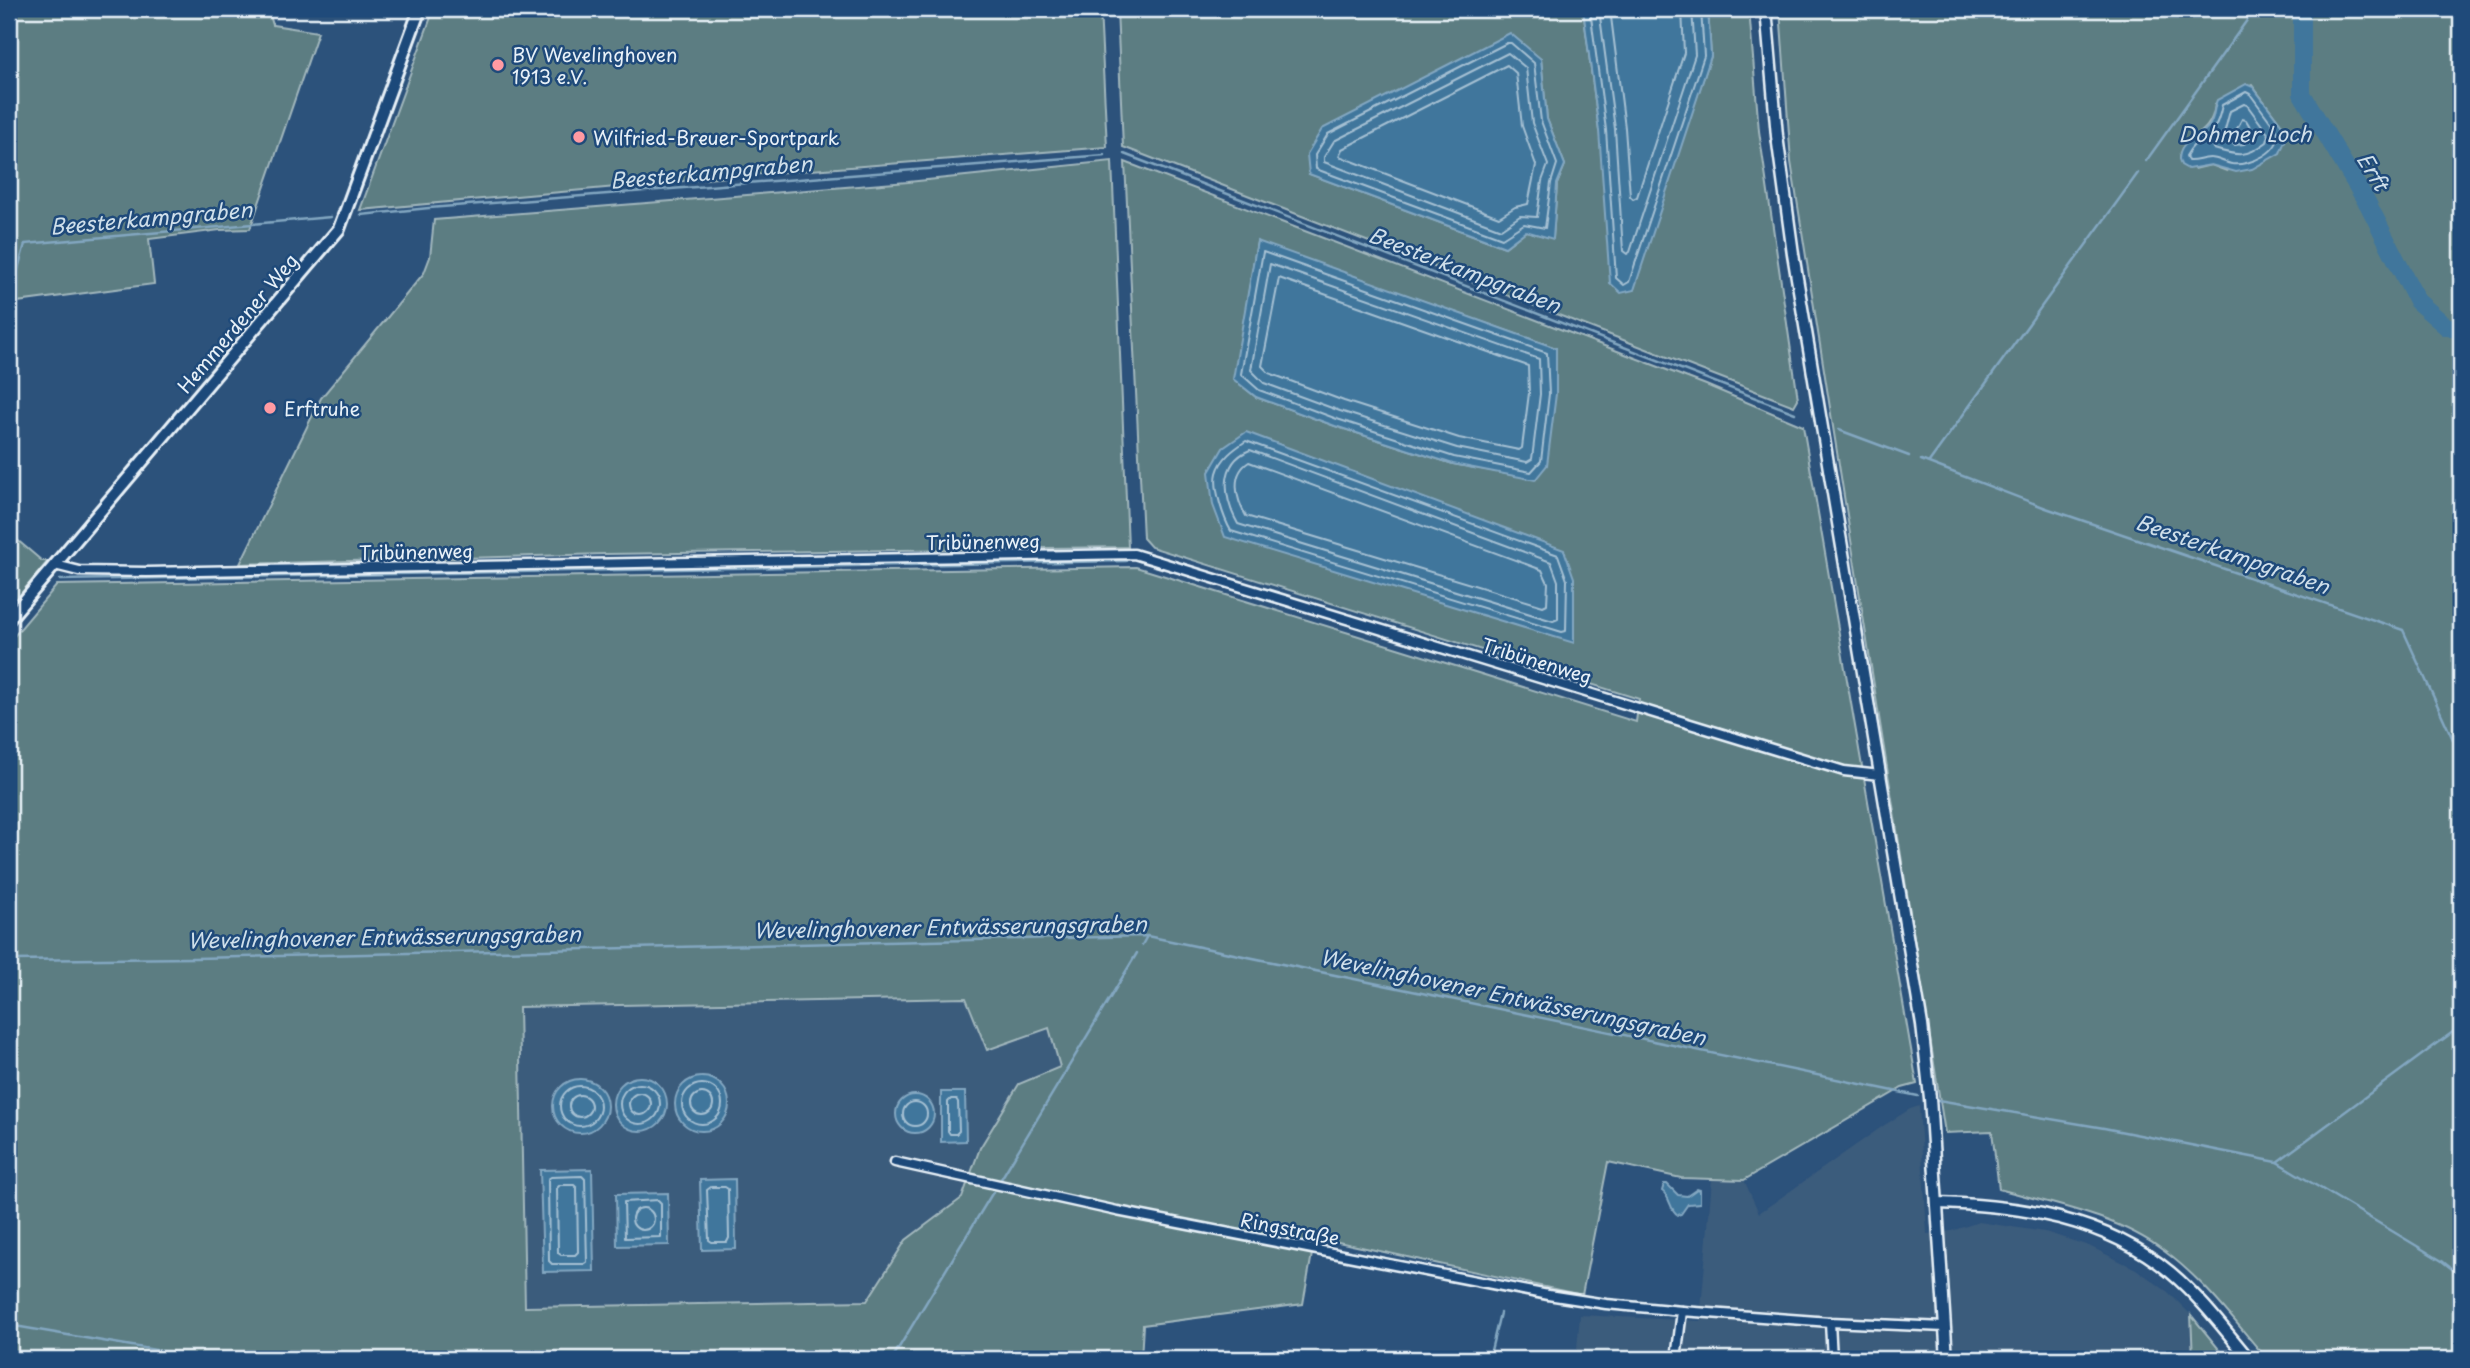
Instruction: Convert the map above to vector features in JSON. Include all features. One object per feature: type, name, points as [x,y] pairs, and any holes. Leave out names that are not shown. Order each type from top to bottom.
[{"type":"main road","name":"Hemmerdener Weg","points":[[9,619],[339,229],[420,9]]},
{"type":"street","points":[[1766,9],[1777,136],[1793,254],[1924,1039],[1947,1359]]},
{"type":"street","name":"Tribünenweg","points":[[55,565],[79,571],[147,572],[1133,554],[1844,771],[1880,775]]},
{"type":"street","name":"Ringstraße","points":[[895,1162],[1117,1211],[1524,1291],[1615,1305],[1682,1311],[1830,1322],[1945,1326]]},
{"type":"street","points":[[1937,1203],[2005,1207],[2044,1213],[2130,1246],[2186,1286],[2249,1359]]},
{"type":"street","points":[[1676,1359],[1682,1311]]},
{"type":"street","points":[[1830,1322],[1832,1359]]},
{"type":"shaded area","points":[[966,998],[987,1050],[1049,1027],[1061,1067],[980,1148],[962,1198],[906,1240],[867,1301],[525,1307],[519,1007]]},
{"type":"shaded area","points":[[1919,1106],[1927,1234],[1951,1231],[1979,1222],[2045,1232],[2089,1246],[2136,1269],[2168,1292],[2191,1315],[2193,1359],[1576,1359],[1580,1315],[1700,1321],[1712,1179],[1744,1180],[1759,1213],[1883,1126]]},
{"type":"green space","points":[[9,9],[268,9],[273,25],[318,32],[250,229],[149,239],[154,284],[9,303]]},
{"type":"green space","points":[[434,9],[1100,9],[1107,147],[773,173],[360,210]]},
{"type":"green space","points":[[1117,9],[1583,9],[1599,131],[1682,141],[1711,56],[1708,9],[1749,9],[1759,131],[1798,399],[1794,406],[1123,147]],"holes":[[[1541,59],[1547,119],[1565,165],[1557,184],[1553,238],[1526,231],[1505,247],[1310,174]]]},
{"type":"green space","points":[[1780,9],[2461,9],[2461,1359],[2267,1359],[2206,1288],[2164,1251],[2106,1220],[1999,1189],[1992,1131],[1945,1133],[1791,162]],"holes":[[[2252,85],[2284,128],[2227,171],[2211,165],[2195,169],[2179,159],[2184,145],[2208,125],[2215,104]]]},
{"type":"green space","points":[[1112,161],[1128,547],[605,554],[240,564],[321,398],[424,273],[430,257],[434,220],[908,182]]},
{"type":"green space","points":[[1125,162],[1706,385],[1803,426],[1917,1084],[1902,1088],[1744,1180],[1681,1178],[1608,1162],[1582,1295],[1315,1237],[1303,1304],[1143,1325],[1141,1359],[9,1359],[9,642],[57,585],[1136,567],[1636,722],[1639,699],[1151,547],[1143,538]],"holes":[[[1257,242],[1556,348],[1536,479],[1453,464],[1335,426],[1256,397],[1234,379]],[[966,998],[987,1050],[1049,1028],[1060,1067],[1019,1084],[980,1148],[962,1198],[906,1240],[867,1301],[525,1307],[519,1007]]]},
{"type":"green space","points":[[9,533],[42,561],[48,561],[9,608]]},
{"type":"green space","points":[[2191,1315],[2227,1359],[2193,1359]]},
{"type":"water","points":[[1583,9],[1708,9],[1711,56],[1634,290],[1621,293],[1610,283],[1599,131]]},
{"type":"water","points":[[1510,33],[1541,59],[1547,119],[1565,165],[1557,184],[1553,239],[1526,231],[1505,247],[1309,174],[1307,154],[1322,129]]},
{"type":"water","name":"Dohmer Loch","points":[[2246,84],[2253,87],[2284,128],[2287,136],[2280,153],[2252,169],[2236,172],[2211,165],[2188,169],[2181,165],[2180,153],[2190,140],[2210,124],[2217,100]]},
{"type":"water","points":[[1257,241],[1556,348],[1556,394],[1547,465],[1535,480],[1453,464],[1335,426],[1256,397],[1233,379]]},
{"type":"water","points":[[1246,432],[1564,550],[1574,578],[1574,643],[1225,537],[1213,505],[1209,472],[1223,448]]},
{"type":"water","points":[[640,1077],[659,1085],[667,1104],[659,1123],[640,1131],[621,1123],[613,1104],[621,1085]]},
{"type":"water","points":[[702,1077],[721,1085],[729,1104],[721,1123],[702,1131],[683,1123],[675,1104],[683,1085]]},
{"type":"water","points":[[580,1079],[599,1087],[607,1106],[599,1125],[580,1133],[561,1125],[553,1106],[561,1087]]},
{"type":"water","points":[[941,1092],[965,1092],[966,1141],[941,1142]]},
{"type":"water","points":[[915,1095],[928,1101],[934,1114],[928,1127],[915,1133],[902,1127],[896,1114],[902,1101]]},
{"type":"water","points":[[592,1169],[594,1271],[543,1272],[540,1170]]},
{"type":"water","points":[[735,1179],[736,1249],[702,1250],[700,1180]]},
{"type":"water","points":[[1664,1184],[1678,1195],[1687,1196],[1697,1189],[1700,1190],[1700,1203],[1688,1204],[1678,1215],[1662,1191]]},
{"type":"water","points":[[668,1193],[669,1245],[617,1246],[616,1194]]},
{"type":"waterway","points":[[2146,161],[2255,9]]},
{"type":"waterway","name":"Erft","points":[[2302,9],[2302,94],[2368,204],[2417,301],[2447,327],[2461,328]]},
{"type":"waterway","name":"Beesterkampgraben","points":[[1124,154],[1795,413]]},
{"type":"waterway","name":"Beesterkampgraben","points":[[361,215],[1105,155]]},
{"type":"waterway","points":[[1929,462],[2138,173]]},
{"type":"waterway","name":"Beesterkampgraben","points":[[9,294],[25,244],[331,217]]},
{"type":"waterway","name":"Beesterkampgraben","points":[[1839,430],[1909,456]]},
{"type":"waterway","name":"Beesterkampgraben","points":[[1921,460],[2046,508],[2403,630],[2461,757]]},
{"type":"waterway","points":[[60,580],[1126,561]]},
{"type":"waterway","points":[[1142,945],[1147,936]]},
{"type":"waterway","name":"Wevelinghovener Entwässerungsgraben","points":[[9,960],[1147,936],[1918,1096]]},
{"type":"waterway","points":[[998,1184],[1137,953]]},
{"type":"waterway","name":"Wevelinghovener Entwässerungsgraben","points":[[1938,1100],[2104,1128],[2277,1162],[2461,1026]]},
{"type":"waterway","points":[[2277,1162],[2442,1261],[2461,1276]]},
{"type":"waterway","points":[[892,1359],[993,1192]]},
{"type":"waterway","points":[[1489,1359],[1500,1313]]},
{"type":"waterway","points":[[9,1325],[208,1359]]},
{"type":"place","name":"BV Wevelinghoven 1913 e.V.","points":[[498,65]]},
{"type":"place","name":"Wilfried-Breuer-Sportpark","points":[[579,137]]},
{"type":"place","name":"Erftruhe","points":[[270,408]]}]
